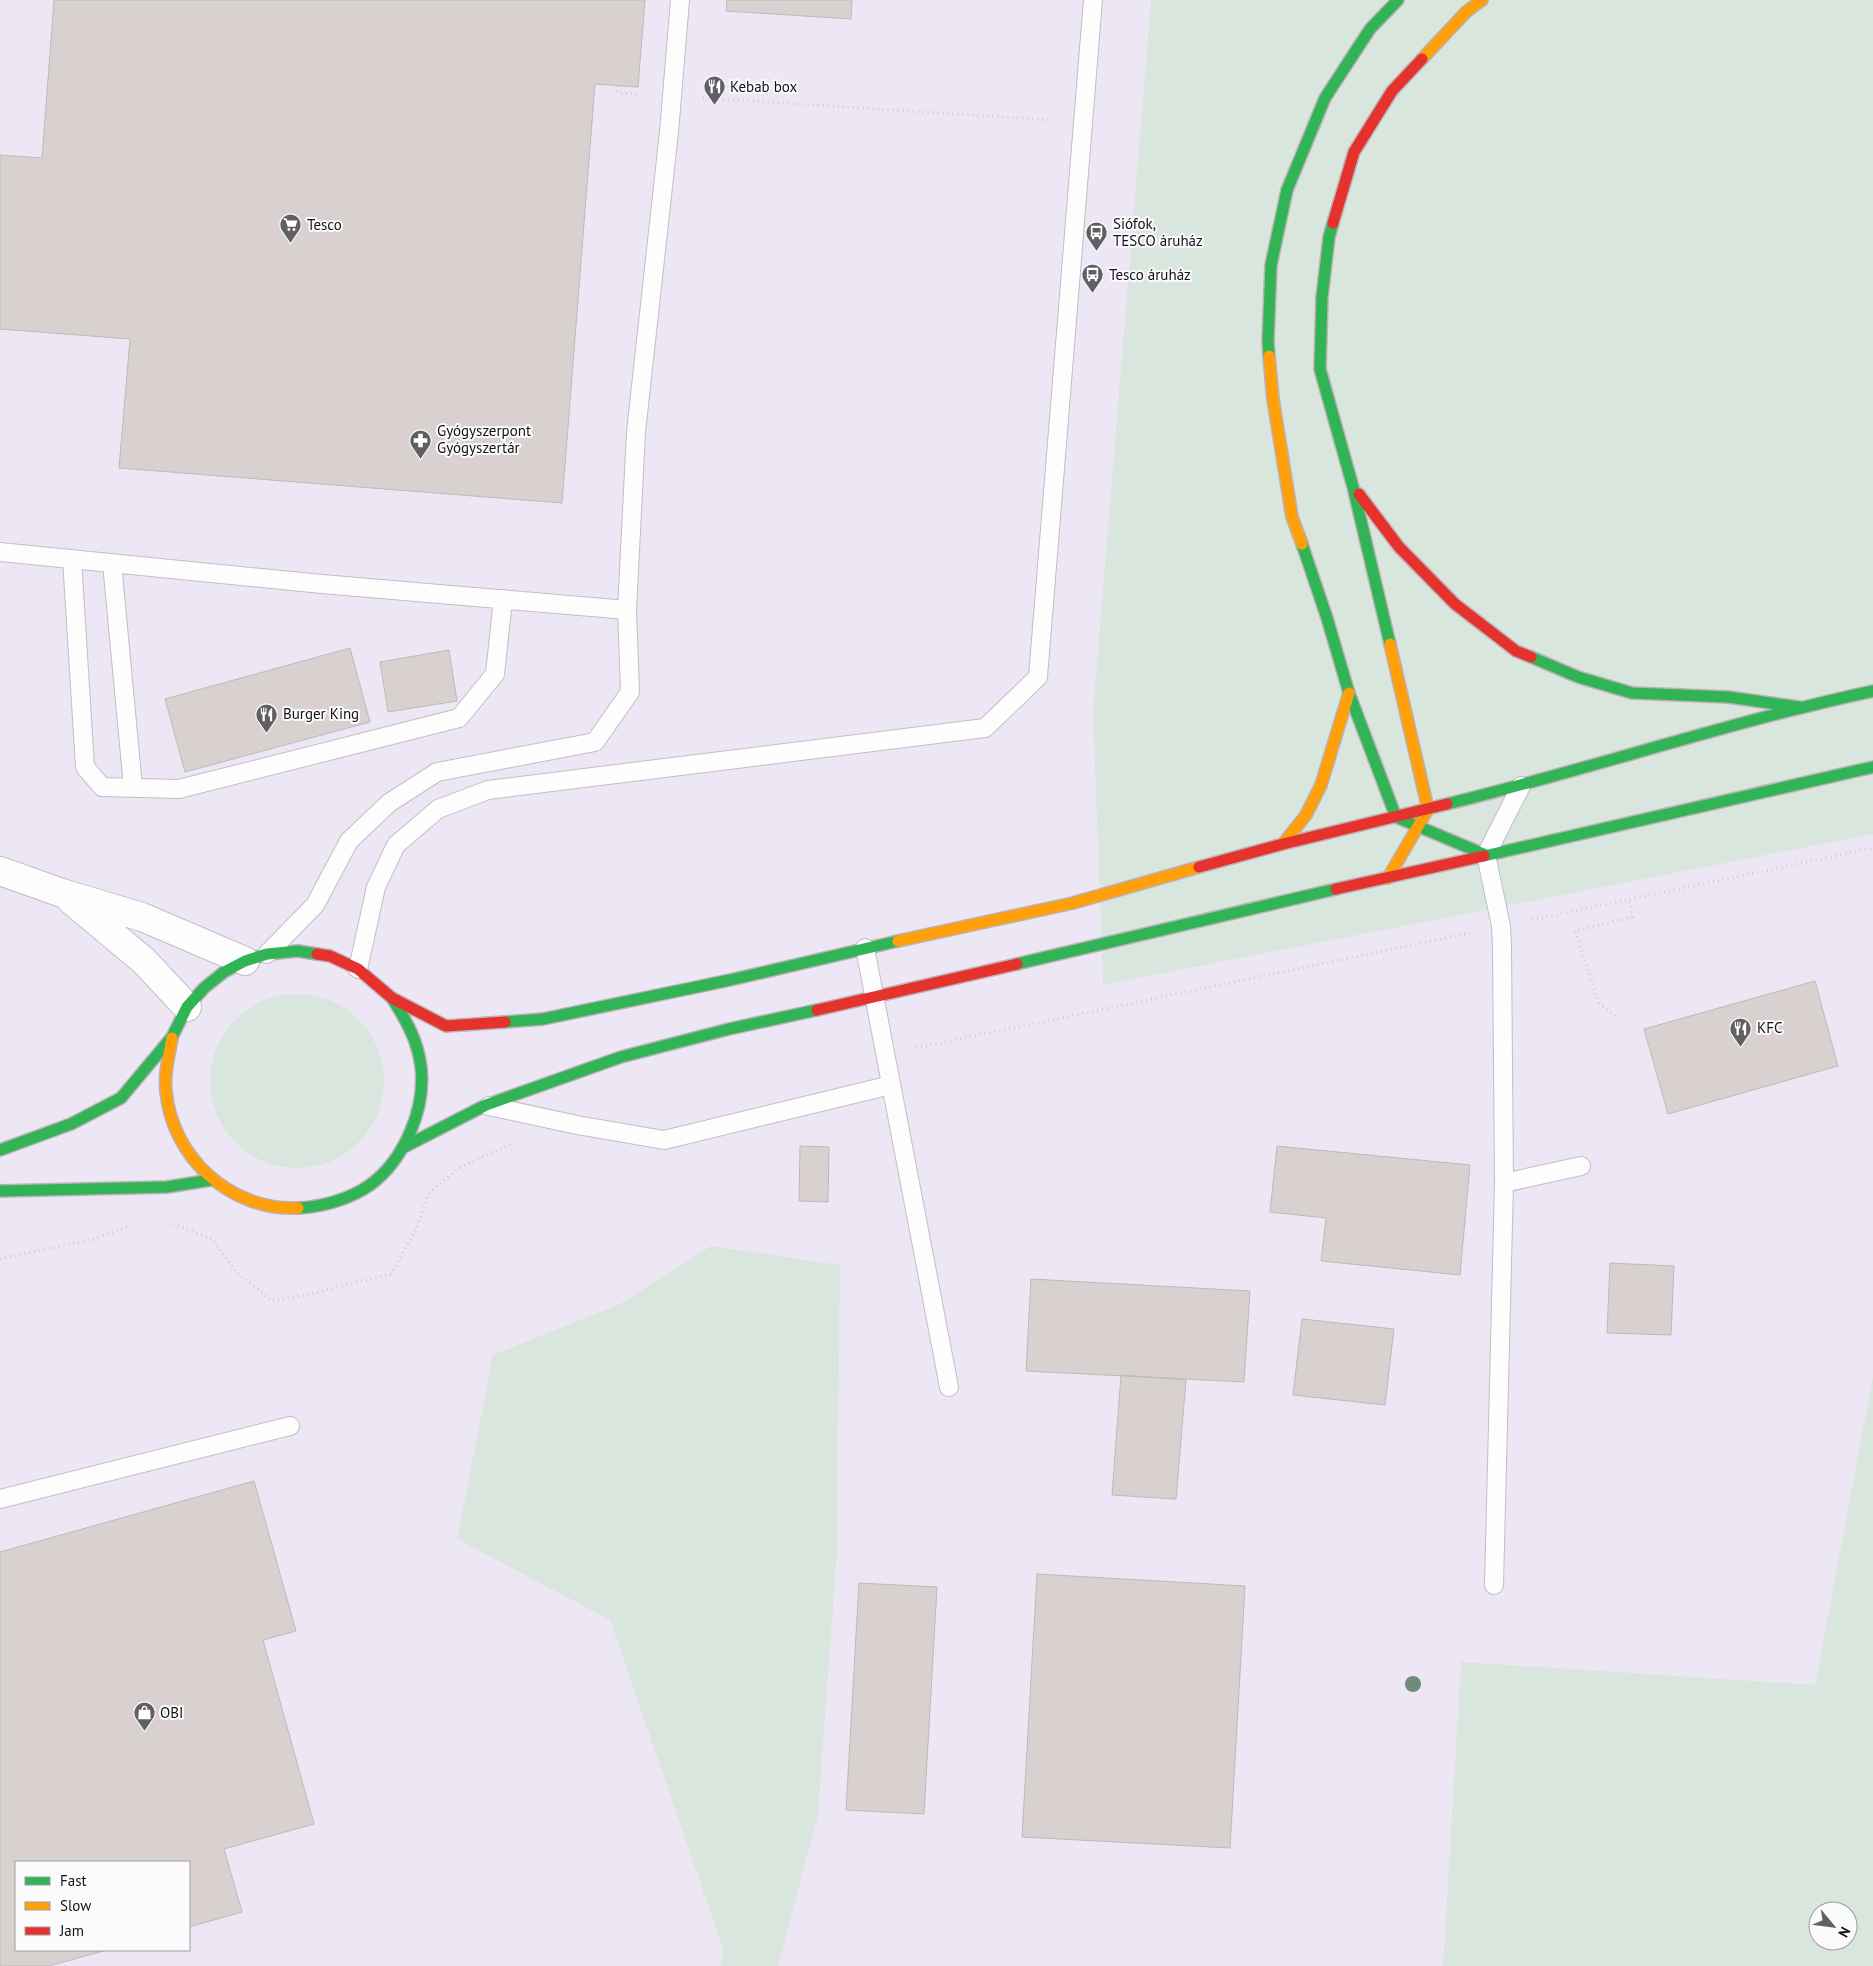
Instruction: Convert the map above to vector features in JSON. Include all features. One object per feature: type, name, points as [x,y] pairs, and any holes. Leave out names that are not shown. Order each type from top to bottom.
[{"type":"main road","points":[[1398,0],[1370,29],[1325,98],[1288,190],[1271,265],[1268,341],[1273,399],[1292,518],[1327,618],[1349,694],[1396,817],[1486,856]]},
{"type":"main road","points":[[1388,878],[1428,809],[1353,487],[1320,369],[1322,298],[1329,237],[1354,152],[1392,91],[1466,12],[1482,0]]},
{"type":"main road","points":[[1353,487],[1399,547],[1454,604],[1516,651],[1578,677],[1632,693],[1728,697],[1799,707]]},
{"type":"main road","points":[[0,1150],[71,1124],[121,1098],[172,1037],[187,1007],[204,988],[224,972],[256,957],[298,951],[330,956],[358,969],[392,998],[446,1026],[543,1019],[730,980],[865,948],[1072,903],[1283,844],[1521,786],[1799,707],[1873,691]]},
{"type":"main road","points":[[1283,844],[1306,815],[1320,785],[1349,694]]},
{"type":"main road","points":[[402,1148],[486,1105],[621,1057],[729,1029],[874,998],[1873,767]]},
{"type":"main road","points":[[172,1037],[164,1079],[170,1118],[188,1155],[211,1180],[242,1198],[275,1208],[308,1208],[340,1200],[372,1184],[402,1148],[417,1111],[421,1094],[421,1068],[412,1030],[392,998]]},
{"type":"main road","points":[[0,1191],[167,1188],[211,1180]]},
{"type":"street","points":[[0,871],[62,893],[142,917],[256,957]]},
{"type":"street","points":[[62,893],[144,961],[187,1007]]},
{"type":"lane","points":[[256,957],[315,905],[349,841],[388,803],[437,772],[595,742],[630,692],[627,610],[636,432],[669,132],[680,0]]},
{"type":"lane","points":[[358,969],[376,886],[396,845],[438,809],[488,790],[985,728],[1038,677],[1093,0]]},
{"type":"lane","points":[[0,552],[322,584],[627,610]]},
{"type":"lane","points":[[72,559],[85,767],[102,787],[178,789],[459,718],[495,674],[503,599]]},
{"type":"lane","points":[[112,563],[133,787]]},
{"type":"lane","points":[[1494,1585],[1504,1183],[1501,926],[1486,856],[1521,786]]},
{"type":"lane","points":[[865,948],[949,1387]]},
{"type":"lane","points":[[486,1105],[577,1125],[664,1140],[891,1085]]},
{"type":"lane","points":[[1504,1183],[1581,1166]]},
{"type":"lane","points":[[0,1499],[290,1426]]},
{"type":"path","points":[[618,86],[618,93],[1083,122]]},
{"type":"path","points":[[886,1054],[1873,848]]},
{"type":"path","points":[[1616,1016],[1599,1003],[1576,931],[1632,917],[1629,900]]},
{"type":"path","points":[[171,1224],[212,1239],[236,1272],[272,1301],[310,1294]]},
{"type":"path","points":[[0,1260],[93,1239],[128,1226]]},
{"type":"shaded area","points":[[0,0],[1151,0],[1093,711],[1103,985],[1873,834],[1873,1376],[1815,1685],[1461,1663],[1443,1966],[778,1966],[818,1815],[837,1552],[840,1265],[711,1246],[620,1304],[493,1355],[458,1538],[610,1620],[724,1952],[720,1966],[0,1966]]},
{"type":"shaded area","points":[[1151,0],[1873,0],[1873,834],[1103,985],[1093,711]]},
{"type":"shaded area","points":[[306,994],[330,1000],[345,1008],[359,1019],[370,1033],[378,1048],[383,1064],[383,1098],[378,1114],[370,1129],[359,1143],[345,1154],[330,1162],[314,1167],[288,1168],[264,1162],[249,1154],[235,1143],[224,1129],[216,1114],[211,1098],[210,1072],[216,1048],[224,1033],[235,1019],[249,1008],[264,1000],[280,995]]},
{"type":"shaded area","points":[[711,1246],[840,1265],[837,1552],[818,1815],[778,1966],[720,1966],[724,1952],[610,1620],[457,1539],[493,1355],[620,1304]]},
{"type":"shaded area","points":[[1873,1376],[1873,1966],[1443,1966],[1461,1662],[1815,1685]]},
{"type":"building","name":"Tesco","points":[[54,0],[645,0],[638,87],[595,84],[562,503],[119,468],[130,339],[0,329],[0,155],[42,158]]},
{"type":"building","points":[[727,0],[852,0],[851,19],[726,11]]},
{"type":"building","points":[[350,648],[370,722],[185,772],[165,699]]},
{"type":"building","points":[[449,650],[457,701],[388,712],[380,662]]},
{"type":"building","name":"KFC","points":[[1815,981],[1838,1066],[1668,1114],[1644,1029]]},
{"type":"building","points":[[800,1146],[829,1147],[828,1202],[799,1201]]},
{"type":"building","points":[[1277,1146],[1470,1165],[1460,1275],[1321,1261],[1326,1218],[1270,1212]]},
{"type":"building","points":[[1610,1263],[1674,1266],[1671,1335],[1607,1333]]},
{"type":"building","points":[[1031,1279],[1250,1291],[1244,1382],[1026,1371]]},
{"type":"building","points":[[1302,1319],[1394,1329],[1385,1405],[1293,1395]]},
{"type":"building","points":[[1121,1375],[1186,1380],[1176,1499],[1112,1495]]},
{"type":"building","name":"OBI","points":[[254,1481],[296,1631],[263,1640],[314,1824],[224,1849],[242,1912],[190,1927],[190,1861],[15,1861],[15,1951],[103,1951],[49,1966],[0,1966],[0,1552]]},
{"type":"building","points":[[1037,1574],[1245,1586],[1230,1848],[1022,1837]]},
{"type":"building","points":[[859,1583],[937,1587],[924,1814],[846,1810]]},
{"type":"traffic: fast","points":[[1269,356],[1271,265],[1287,190],[1325,98],[1370,29],[1398,0]]},
{"type":"traffic: fast","points":[[1333,223],[1329,237],[1322,297],[1320,369],[1353,487],[1390,644]]},
{"type":"traffic: fast","points":[[1302,544],[1327,618],[1349,693],[1396,817],[1486,855]]},
{"type":"traffic: fast","points":[[1531,657],[1578,677],[1632,693],[1728,697],[1799,707]]},
{"type":"traffic: fast","points":[[1447,804],[1713,731],[1873,691]]},
{"type":"traffic: fast","points":[[1484,856],[1873,767]]},
{"type":"traffic: fast","points":[[1017,964],[1336,889]]},
{"type":"traffic: fast","points":[[505,1022],[543,1019],[730,980],[898,941]]},
{"type":"traffic: fast","points":[[0,1150],[71,1124],[121,1098],[172,1037],[187,1007],[204,988],[224,972],[245,961],[267,954],[298,951],[317,954]]},
{"type":"traffic: fast","points":[[298,1208],[336,1201],[370,1185],[393,1162],[410,1132],[420,1100],[421,1067],[411,1031],[392,998]]},
{"type":"traffic: fast","points":[[402,1148],[486,1105],[621,1057],[729,1029],[817,1010]]},
{"type":"traffic: fast","points":[[0,1191],[167,1187],[211,1180]]},
{"type":"traffic: slow","points":[[1422,59],[1466,12],[1482,0]]},
{"type":"traffic: slow","points":[[1269,356],[1273,399],[1292,517],[1302,544]]},
{"type":"traffic: slow","points":[[1388,878],[1428,809],[1390,644]]},
{"type":"traffic: slow","points":[[1283,844],[1306,815],[1321,785],[1349,693]]},
{"type":"traffic: slow","points":[[898,941],[1073,903],[1199,867]]},
{"type":"traffic: slow","points":[[172,1038],[166,1071],[166,1091],[171,1115],[180,1138],[193,1158],[209,1176],[228,1190],[250,1200],[273,1207],[298,1208]]},
{"type":"traffic: jam","points":[[1333,223],[1354,152],[1392,91],[1422,59]]},
{"type":"traffic: jam","points":[[1359,494],[1399,547],[1455,604],[1516,651],[1531,657]]},
{"type":"traffic: jam","points":[[1199,867],[1283,844],[1447,804]]},
{"type":"traffic: jam","points":[[1336,889],[1484,856]]},
{"type":"traffic: jam","points":[[317,954],[330,956],[358,969],[392,998],[446,1026],[505,1022]]},
{"type":"traffic: jam","points":[[817,1010],[1017,964]]},
{"type":"place","name":"Kebab box","points":[[714,106]]},
{"type":"place","name":"Tesco","points":[[291,244]]},
{"type":"place","name":"Siófok, TESCO áruház","points":[[1097,252]]},
{"type":"place","name":"Tesco áruház","points":[[1093,294]]},
{"type":"place","name":"Gyógyszerpont Gyógyszertár","points":[[421,459]]},
{"type":"place","name":"Burger King","points":[[267,733]]},
{"type":"place","name":"KFC","points":[[1741,1047]]},
{"type":"place","name":"OBI","points":[[144,1732]]}]
